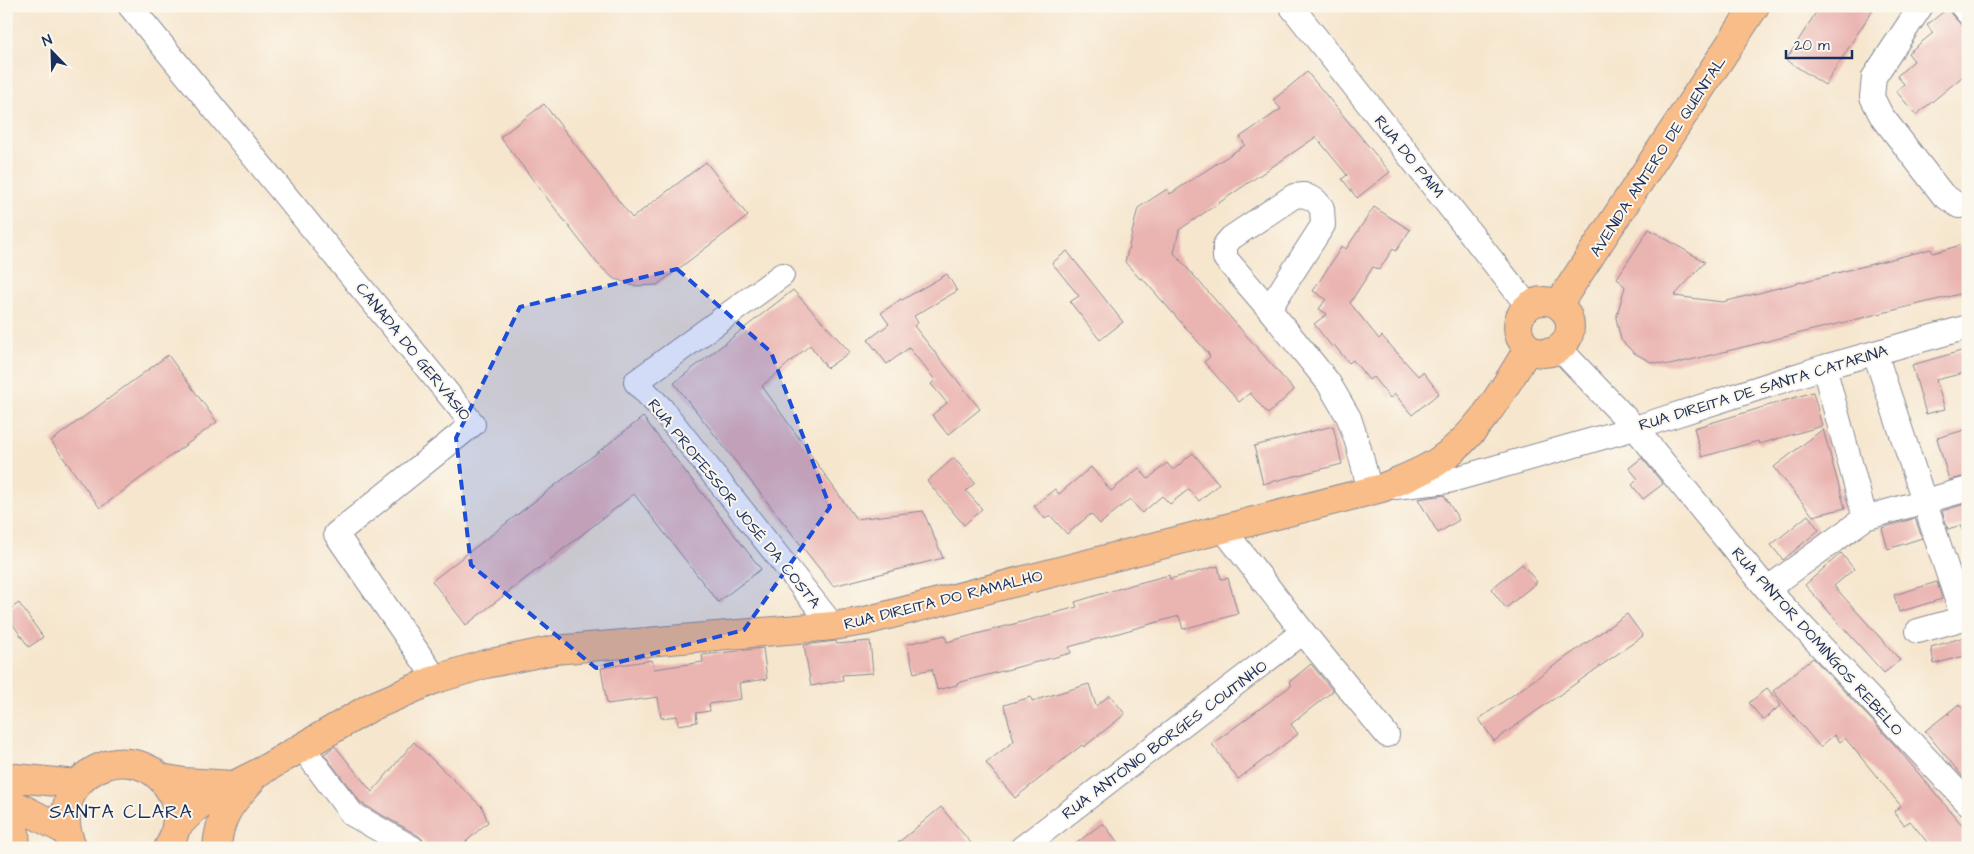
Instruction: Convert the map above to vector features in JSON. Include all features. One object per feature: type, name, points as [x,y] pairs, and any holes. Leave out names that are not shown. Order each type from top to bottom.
[{"type":"main road","name":"AVENIDA ANTERO DE QUENTAL","points":[[1558,305],[1755,6]]},
{"type":"main road","points":[[1538,302],[1549,302],[1558,305],[1567,314],[1570,327],[1568,339],[1559,348],[1544,353],[1528,348],[1520,339],[1518,327],[1520,316],[1528,306],[1538,302]]},
{"type":"main road","points":[[1376,490],[1437,462],[1467,437],[1494,404],[1528,348]]},
{"type":"main road","name":"RUA DIREITA DO RAMALHO","points":[[171,842],[193,810],[212,796],[258,774],[371,707],[436,679],[486,664],[554,650],[833,626],[865,621],[1376,490]]},
{"type":"main road","points":[[71,843],[65,815],[69,798],[77,784],[90,772],[106,764],[125,762],[144,767],[161,778],[175,801],[177,814],[171,842]]},
{"type":"main road","points":[[217,848],[218,831],[224,814],[232,802],[258,774]]},
{"type":"main road","points":[[6,777],[77,784]]},
{"type":"main road","name":"RUA DIREITA DO RAMALHO","points":[[161,778],[184,782],[233,785]]},
{"type":"main road","points":[[6,800],[71,843]]},
{"type":"main road","points":[[6,811],[15,826],[15,848]]},
{"type":"street","name":"CANADA DO GERVÁSIO","points":[[130,6],[474,424],[336,534],[436,679]]},
{"type":"street","name":"RUA DO PAIM","points":[[1291,6],[1528,306]]},
{"type":"street","points":[[1921,6],[1874,77],[1872,97],[1881,115],[1943,195],[1959,206],[1968,205]]},
{"type":"street","points":[[1962,6],[1968,13]]},
{"type":"street","points":[[1270,309],[1323,225],[1322,208],[1315,200],[1304,195],[1294,196],[1231,238],[1225,245],[1224,258],[1270,309],[1328,382],[1349,418],[1376,490]]},
{"type":"street","name":"RUA PROFESSOR JOSÉ DA COSTA","points":[[782,275],[636,382],[661,408],[833,626]]},
{"type":"street","name":"RUA DIREITA DE SANTA CATARINA","points":[[1559,348],[1635,428],[1824,367],[1968,327]]},
{"type":"street","points":[[1875,353],[1965,617],[1918,631]]},
{"type":"street","points":[[1824,367],[1865,518]]},
{"type":"street","name":"RUA DIREITA DO RAMALHO","points":[[1376,490],[1448,481],[1635,428]]},
{"type":"street","name":"RUA PINTOR DOMINGOS REBELO","points":[[1635,428],[1767,590],[1968,803]]},
{"type":"street","points":[[1767,590],[1865,518],[1968,489]]},
{"type":"street","points":[[1223,529],[1303,632],[1387,735]]},
{"type":"street","name":"RUA ANTÓNIO BORGES COUTINHO","points":[[1024,847],[1303,632]]},
{"type":"street","points":[[302,747],[352,814],[412,848]]},
{"type":"highlighted area","points":[[677,269],[771,352],[830,507],[744,630],[596,668],[471,565],[456,438],[520,307]]},
{"type":"building","points":[[1820,6],[1875,6],[1825,85],[1786,60]]},
{"type":"building","points":[[1948,8],[1968,32],[1968,72],[1916,115],[1896,91],[1904,84],[1897,76],[1914,61],[1908,53],[1933,33],[1927,25]]},
{"type":"building","points":[[1307,72],[1390,172],[1357,198],[1342,179],[1347,175],[1316,137],[1179,230],[1174,253],[1294,390],[1268,414],[1250,393],[1239,402],[1204,362],[1210,357],[1208,353],[1142,278],[1140,279],[1125,262],[1138,208],[1167,189],[1170,194],[1245,145],[1240,137],[1281,109],[1273,100]]},
{"type":"building","points":[[544,104],[632,218],[706,162],[748,216],[657,285],[634,286],[613,278],[597,263],[500,137]]},
{"type":"building","points":[[1374,207],[1410,230],[1396,251],[1393,249],[1379,270],[1373,267],[1350,303],[1379,339],[1382,336],[1418,376],[1423,372],[1439,393],[1412,415],[1395,394],[1390,398],[1373,377],[1369,380],[1353,360],[1349,363],[1334,345],[1332,347],[1314,324],[1327,314],[1319,309],[1326,299],[1313,291],[1342,246],[1346,249]]},
{"type":"building","points":[[1649,229],[1705,262],[1674,296],[1723,302],[1931,249],[1933,253],[1968,243],[1968,292],[1670,365],[1651,362],[1634,353],[1621,340],[1616,318],[1625,287],[1617,278]]},
{"type":"building","points":[[1067,251],[1123,322],[1100,340],[1070,302],[1079,296],[1052,263]]},
{"type":"building","points":[[947,274],[957,291],[914,316],[918,323],[914,326],[980,409],[948,435],[932,415],[947,403],[931,384],[935,380],[909,348],[887,364],[868,340],[889,324],[881,313],[901,299]]},
{"type":"building","points":[[793,290],[850,352],[827,368],[810,345],[762,386],[856,519],[923,511],[943,558],[833,586],[674,383]]},
{"type":"building","points":[[1968,349],[1968,372],[1936,380],[1945,409],[1926,414],[1912,365]]},
{"type":"building","points":[[168,355],[217,422],[100,508],[51,441]]},
{"type":"building","points":[[1813,392],[1822,426],[1759,444],[1758,441],[1702,457],[1694,428]]},
{"type":"building","points":[[643,417],[761,569],[718,602],[634,494],[466,625],[432,581]]},
{"type":"building","points":[[1333,426],[1342,464],[1263,484],[1254,446]]},
{"type":"building","points":[[1823,429],[1845,508],[1813,516],[1774,467]]},
{"type":"building","points":[[1968,429],[1968,476],[1949,480],[1937,438]]},
{"type":"building","points":[[1193,453],[1219,484],[1199,501],[1189,489],[1170,504],[1162,496],[1142,513],[1130,499],[1100,524],[1091,514],[1067,534],[1050,515],[1045,519],[1034,506],[1055,489],[1059,494],[1091,467],[1111,491],[1139,468],[1148,479],[1167,463],[1173,470]]},
{"type":"building","points":[[954,458],[975,483],[966,491],[982,509],[964,525],[927,481]]},
{"type":"building","points":[[1642,458],[1663,484],[1643,499],[1632,485],[1638,479],[1629,468]]},
{"type":"building","points":[[1444,495],[1459,520],[1438,533],[1418,499]]},
{"type":"building","points":[[1968,503],[1968,529],[1962,530],[1961,525],[1948,529],[1942,511]]},
{"type":"building","points":[[1808,515],[1819,530],[1783,560],[1771,545]]},
{"type":"building","points":[[1915,518],[1922,538],[1888,549],[1882,528]]},
{"type":"building","points":[[1841,553],[1854,569],[1834,586],[1900,660],[1884,673],[1805,585]]},
{"type":"building","points":[[1522,564],[1537,582],[1506,608],[1491,589]]},
{"type":"building","points":[[1218,566],[1221,579],[1228,578],[1238,614],[1183,629],[1179,616],[1069,647],[1071,653],[937,690],[932,669],[914,673],[907,644],[945,635],[947,642],[1077,607],[1075,602],[1131,585],[1169,575],[1170,579]]},
{"type":"building","points":[[1937,582],[1942,599],[1899,612],[1894,595]]},
{"type":"building","points":[[19,603],[43,637],[29,647],[6,615],[6,612]]},
{"type":"building","points":[[1627,614],[1643,636],[1494,741],[1479,719]]},
{"type":"building","points":[[1968,636],[1968,655],[1934,664],[1931,647]]},
{"type":"building","points":[[836,641],[837,644],[870,641],[873,673],[842,675],[843,680],[811,686],[804,645]]},
{"type":"building","points":[[763,648],[767,679],[739,683],[741,699],[709,704],[710,711],[696,713],[697,722],[678,725],[677,716],[661,718],[658,697],[607,704],[601,668],[652,660],[654,669],[703,662],[702,655]]},
{"type":"building","points":[[1813,658],[1893,743],[1968,832],[1968,848],[1932,848],[1910,821],[1904,825],[1894,812],[1901,806],[1845,738],[1840,742],[1834,735],[1820,747],[1773,691]]},
{"type":"building","points":[[1311,664],[1333,691],[1291,724],[1298,734],[1238,779],[1212,744],[1292,685],[1289,682]]},
{"type":"building","points":[[1089,684],[1096,706],[1110,695],[1125,714],[1015,798],[986,763],[1014,741],[1004,705],[1031,697],[1032,701]]},
{"type":"building","points":[[1767,688],[1781,705],[1763,720],[1749,703]]},
{"type":"building","points":[[1959,704],[1968,715],[1968,783],[1925,731]]},
{"type":"building","points":[[414,742],[482,807],[488,822],[459,848],[426,848],[424,841],[419,836],[361,803],[324,754],[335,746],[372,792]]},
{"type":"building","points":[[941,807],[975,848],[892,848]]},
{"type":"building","points":[[1103,823],[1122,848],[1070,848],[1095,829]]},
{"type":"district","name":"SANTA CLARA","points":[[121,811]]}]
